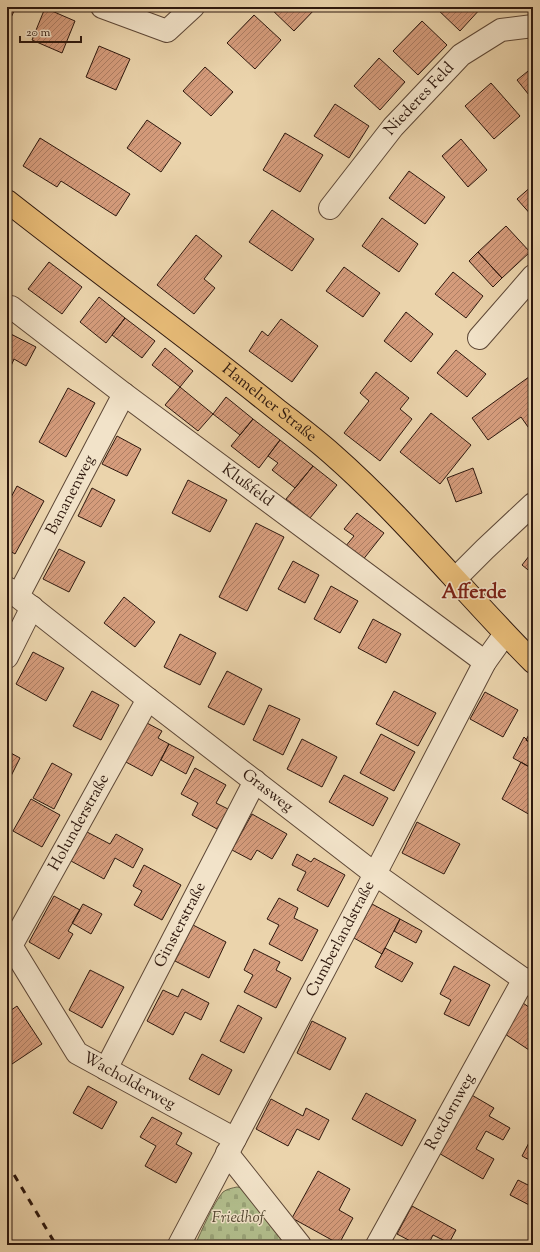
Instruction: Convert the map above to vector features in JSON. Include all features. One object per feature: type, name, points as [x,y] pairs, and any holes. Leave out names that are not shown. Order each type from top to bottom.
[{"type":"main road","name":"Hamelner Straße","points":[[7,201],[217,361],[332,455],[396,516],[505,634],[533,662]]},
{"type":"street","points":[[102,7],[167,31],[193,7]]},
{"type":"street","name":"Niederes Feld","points":[[330,208],[393,126],[461,55],[501,30],[533,26]]},
{"type":"street","points":[[479,338],[533,276]]},
{"type":"street","name":"Klußfeld","points":[[11,307],[124,394],[485,662]]},
{"type":"street","name":"Bananenweg","points":[[19,597],[124,394]]},
{"type":"street","points":[[454,579],[533,504]]},
{"type":"street","points":[[7,657],[19,597]]},
{"type":"street","name":"Grasweg","points":[[19,597],[148,699],[375,874],[528,982]]},
{"type":"street","name":"Cumberlandstraße","points":[[179,1245],[485,662],[505,634]]},
{"type":"street","name":"Holunderstraße","points":[[9,943],[148,699]]},
{"type":"street","name":"Ginsterstraße","points":[[106,1069],[255,781]]},
{"type":"street","name":"Wacholderweg","points":[[9,943],[77,1053],[106,1069],[231,1146]]},
{"type":"street","name":"Rotdornweg","points":[[377,1245],[528,982]]},
{"type":"street","points":[[231,1146],[300,1245]]},
{"type":"green space","name":"Friedhof","points":[[237,1187],[243,1188],[292,1245],[195,1245],[219,1197],[223,1192]]},
{"type":"building","points":[[7,7],[16,7],[7,26]]},
{"type":"building","points":[[269,7],[317,7],[294,31]]},
{"type":"building","points":[[435,7],[482,7],[460,31]]},
{"type":"building","points":[[45,8],[75,21],[62,53],[32,40]]},
{"type":"building","points":[[254,15],[281,40],[255,69],[227,43]]},
{"type":"building","points":[[422,21],[447,45],[418,75],[393,51]]},
{"type":"building","points":[[99,46],[130,59],[116,90],[86,77]]},
{"type":"building","points":[[379,58],[405,82],[380,110],[354,86]]},
{"type":"building","points":[[205,67],[233,92],[211,116],[183,91]]},
{"type":"building","points":[[533,67],[533,100],[517,80]]},
{"type":"building","points":[[491,83],[520,116],[494,139],[465,106]]},
{"type":"building","points":[[335,104],[369,126],[349,158],[314,136]]},
{"type":"building","points":[[147,120],[181,143],[161,172],[127,148]]},
{"type":"building","points":[[285,133],[323,155],[300,192],[263,170]]},
{"type":"building","points":[[40,138],[130,194],[116,216],[61,181],[57,187],[23,166]]},
{"type":"building","points":[[461,139],[487,170],[468,187],[442,156]]},
{"type":"building","points":[[409,171],[445,197],[425,224],[389,198]]},
{"type":"building","points":[[533,185],[533,217],[517,199]]},
{"type":"building","points":[[272,210],[314,239],[292,271],[249,242]]},
{"type":"building","points":[[382,218],[418,244],[399,272],[362,246]]},
{"type":"building","points":[[506,226],[530,252],[502,278],[478,252]]},
{"type":"building","points":[[196,235],[222,256],[204,279],[215,288],[194,314],[157,285]]},
{"type":"building","points":[[478,252],[502,278],[493,287],[469,261]]},
{"type":"building","points":[[49,262],[82,287],[62,314],[28,289]]},
{"type":"building","points":[[344,267],[380,293],[363,317],[326,291]]},
{"type":"building","points":[[453,272],[483,296],[466,318],[435,294]]},
{"type":"building","points":[[99,297],[125,318],[106,343],[80,322]]},
{"type":"building","points":[[406,312],[433,334],[411,362],[384,341]]},
{"type":"building","points":[[125,318],[155,341],[142,358],[112,335]]},
{"type":"building","points":[[281,319],[318,346],[292,382],[249,351],[262,331],[268,336]]},
{"type":"building","points":[[7,332],[36,347],[26,366],[14,359],[11,366],[7,364]]},
{"type":"building","points":[[165,348],[193,371],[180,387],[152,365]]},
{"type":"building","points":[[456,350],[486,374],[467,397],[437,373]]},
{"type":"building","points":[[376,372],[409,398],[400,409],[412,419],[380,461],[344,433],[369,401],[360,393]]},
{"type":"building","points":[[533,374],[533,434],[521,417],[488,440],[472,418]]},
{"type":"building","points":[[180,387],[213,414],[198,431],[165,405]]},
{"type":"building","points":[[68,388],[95,403],[66,457],[39,442]]},
{"type":"building","points":[[226,397],[253,419],[240,435],[213,414]]},
{"type":"building","points":[[431,413],[471,445],[440,484],[400,452]]},
{"type":"building","points":[[253,419],[280,440],[259,468],[231,446]]},
{"type":"building","points":[[117,436],[141,449],[127,476],[102,464]]},
{"type":"building","points":[[280,440],[313,466],[295,488],[272,470],[278,463],[268,456]]},
{"type":"building","points":[[313,466],[337,485],[310,518],[286,499]]},
{"type":"building","points":[[473,468],[482,493],[456,502],[447,478]]},
{"type":"building","points":[[188,480],[227,500],[210,532],[172,513]]},
{"type":"building","points":[[17,486],[44,501],[15,554],[7,549],[7,505]]},
{"type":"building","points":[[92,488],[115,500],[101,527],[78,516]]},
{"type":"building","points":[[357,513],[384,533],[362,561],[345,547],[354,536],[344,529]]},
{"type":"building","points":[[256,523],[284,537],[247,611],[219,597]]},
{"type":"building","points":[[59,549],[85,562],[69,592],[43,579]]},
{"type":"building","points":[[533,551],[533,574],[522,565]]},
{"type":"building","points":[[293,561],[319,575],[305,603],[278,589]]},
{"type":"building","points":[[331,586],[358,601],[340,633],[314,619]]},
{"type":"building","points":[[124,597],[155,622],[135,647],[104,623]]},
{"type":"building","points":[[373,619],[401,634],[386,663],[358,648]]},
{"type":"building","points":[[180,634],[216,653],[200,685],[164,667]]},
{"type":"building","points":[[33,652],[64,668],[46,701],[16,684]]},
{"type":"building","points":[[227,671],[262,689],[244,725],[208,707]]},
{"type":"building","points":[[92,691],[119,705],[101,740],[73,726]]},
{"type":"building","points":[[394,691],[436,713],[418,746],[376,724]]},
{"type":"building","points":[[485,692],[518,710],[503,737],[470,719]]},
{"type":"building","points":[[269,705],[300,719],[283,755],[253,740]]},
{"type":"building","points":[[145,722],[162,731],[158,738],[169,744],[152,776],[124,761]]},
{"type":"building","points":[[533,727],[533,746],[526,740]]},
{"type":"building","points":[[381,734],[415,752],[394,791],[360,773]]},
{"type":"building","points":[[524,737],[533,746],[533,769],[513,758]]},
{"type":"building","points":[[302,739],[337,757],[322,787],[287,769]]},
{"type":"building","points":[[169,744],[194,757],[186,774],[161,760]]},
{"type":"building","points":[[7,751],[20,758],[8,782],[7,782]]},
{"type":"building","points":[[521,762],[533,769],[532,816],[502,799]]},
{"type":"building","points":[[52,763],[72,774],[54,809],[33,798]]},
{"type":"building","points":[[195,768],[226,785],[216,803],[228,809],[217,829],[192,815],[198,803],[181,794]]},
{"type":"building","points":[[344,775],[388,798],[373,826],[329,802]]},
{"type":"building","points":[[31,799],[60,815],[42,847],[13,831]]},
{"type":"building","points":[[252,814],[287,834],[272,859],[257,850],[251,860],[232,850]]},
{"type":"building","points":[[417,822],[460,844],[444,874],[402,853]]},
{"type":"building","points":[[87,832],[110,844],[116,834],[143,849],[133,868],[115,858],[104,879],[71,861]]},
{"type":"building","points":[[297,854],[311,862],[314,858],[345,875],[328,907],[297,890],[306,872],[292,865]]},
{"type":"building","points":[[144,865],[181,885],[162,920],[134,905],[142,891],[133,886]]},
{"type":"building","points":[[54,896],[80,910],[68,931],[73,934],[59,959],[29,942]]},
{"type":"building","points":[[279,898],[298,908],[294,918],[318,930],[302,961],[269,944],[279,925],[267,919]]},
{"type":"building","points":[[83,904],[102,914],[91,934],[72,923]]},
{"type":"building","points":[[372,904],[400,919],[382,954],[354,938]]},
{"type":"building","points":[[400,919],[422,931],[416,943],[394,931]]},
{"type":"building","points":[[193,925],[226,942],[209,978],[175,961]]},
{"type":"building","points":[[385,948],[413,963],[402,982],[375,967]]},
{"type":"building","points":[[254,949],[280,962],[276,970],[291,978],[276,1008],[244,992],[253,975],[244,970]]},
{"type":"building","points":[[454,966],[490,985],[469,1026],[444,1014],[451,1000],[440,994]]},
{"type":"building","points":[[90,970],[124,987],[102,1028],[69,1010]]},
{"type":"building","points":[[182,989],[209,1003],[201,1020],[185,1012],[173,1035],[147,1021],[163,990],[178,997]]},
{"type":"building","points":[[523,1003],[533,1010],[533,1045],[529,1050],[502,1032]]},
{"type":"building","points":[[238,1005],[262,1018],[244,1053],[220,1041]]},
{"type":"building","points":[[17,1006],[42,1044],[12,1064],[7,1058],[7,1013]]},
{"type":"building","points":[[312,1021],[346,1038],[330,1070],[297,1053]]},
{"type":"building","points":[[202,1054],[232,1070],[219,1095],[189,1079]]},
{"type":"building","points":[[88,1086],[117,1102],[102,1129],[73,1113]]},
{"type":"building","points":[[366,1093],[416,1120],[402,1146],[352,1119]]},
{"type":"building","points":[[470,1094],[494,1108],[489,1116],[510,1128],[503,1140],[486,1131],[476,1149],[494,1159],[483,1179],[437,1152]]},
{"type":"building","points":[[271,1099],[303,1116],[306,1108],[329,1120],[319,1140],[297,1129],[288,1146],[256,1129]]},
{"type":"building","points":[[152,1117],[182,1133],[176,1144],[192,1153],[176,1183],[145,1166],[156,1146],[140,1137]]},
{"type":"building","points":[[533,1135],[533,1162],[522,1156]]},
{"type":"building","points":[[318,1171],[350,1189],[339,1210],[353,1218],[339,1244],[292,1218]]},
{"type":"building","points":[[533,1176],[533,1207],[510,1195],[518,1180],[528,1185]]},
{"type":"building","points":[[412,1206],[456,1230],[449,1243],[433,1235],[428,1245],[418,1245],[397,1234]]},
{"type":"railway","points":[[7,1163],[56,1245]]},
{"type":"district","name":"Afferde","points":[[474,593]]}]
